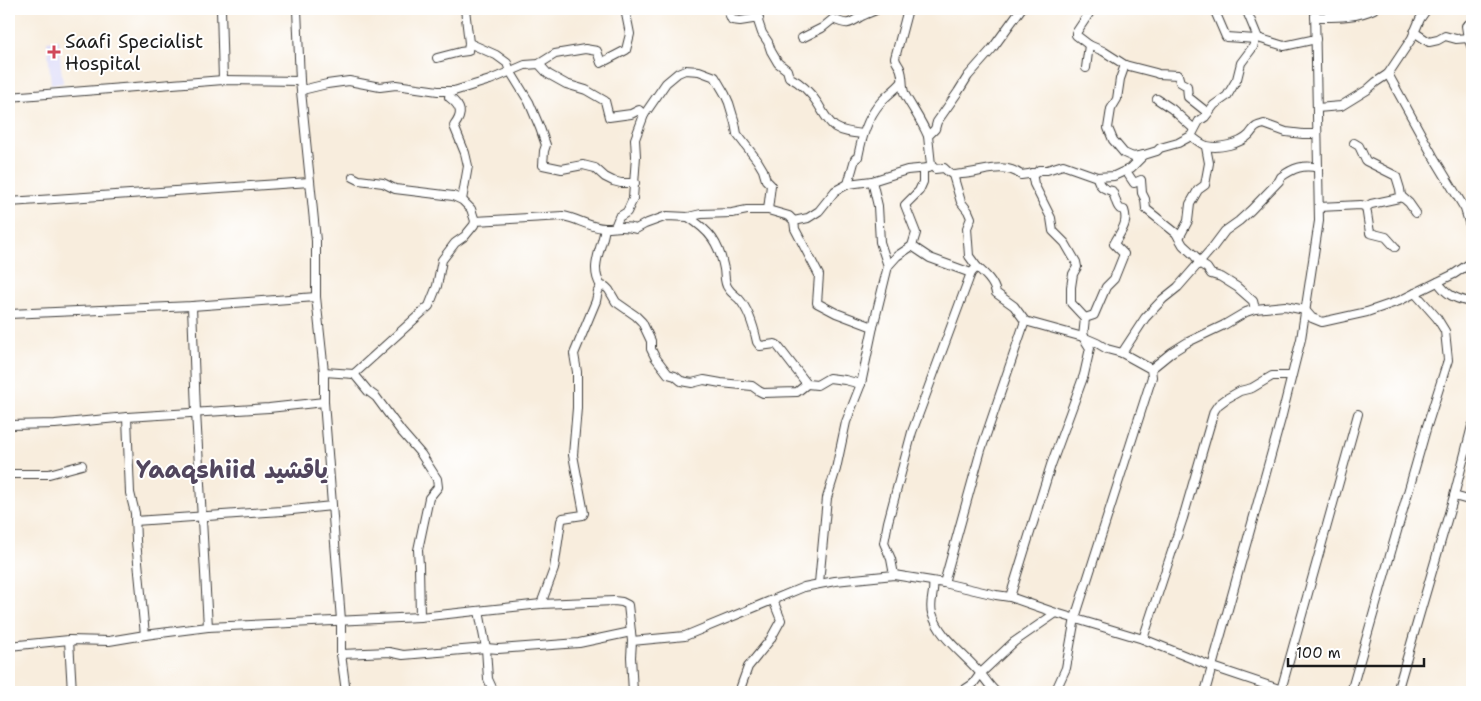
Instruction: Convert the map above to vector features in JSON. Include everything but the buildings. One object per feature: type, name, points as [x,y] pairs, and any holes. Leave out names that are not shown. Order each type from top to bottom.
[{"type":"street","points":[[221,9],[223,80]]},
{"type":"street","points":[[297,9],[300,81],[316,241],[316,297],[324,372],[324,402],[341,654],[346,692]]},
{"type":"street","points":[[437,58],[468,51],[469,43],[465,9]]},
{"type":"street","points":[[302,90],[349,81],[380,87],[396,85],[438,91],[454,91],[490,80],[525,65],[538,64],[555,54],[585,48],[597,51],[601,63],[626,50],[630,34],[625,9]]},
{"type":"street","points":[[727,9],[732,20],[740,21],[759,18],[758,21],[762,33],[778,63],[787,70],[789,78],[798,81],[836,127],[862,134]]},
{"type":"street","points":[[802,38],[822,28],[833,19],[847,24],[878,9]]},
{"type":"street","points":[[908,9],[895,58],[900,69],[901,83],[904,94],[928,136],[931,165],[935,169],[944,168],[953,175],[961,202],[971,218],[967,228],[969,256],[987,276],[995,287],[996,293],[1014,306],[1025,322],[1097,342],[1107,349],[1122,353],[1150,369],[1152,377],[1075,618],[1066,668],[1055,692]]},
{"type":"street","points":[[928,136],[935,129],[937,122],[968,76],[992,49],[1021,9]]},
{"type":"street","points":[[1092,9],[1076,35],[1089,45],[1125,64],[1158,74],[1178,75],[1180,82],[1187,86],[1188,97],[1208,113]]},
{"type":"street","points":[[1214,9],[1226,37],[1257,38],[1284,46],[1316,39]]},
{"type":"street","points":[[1125,64],[1120,79],[1118,100],[1111,109],[1108,128],[1113,140],[1124,153],[1133,157],[1178,143],[1192,132],[1199,121],[1205,117],[1214,105],[1227,96],[1237,79],[1241,63],[1257,38],[1246,9]]},
{"type":"street","points":[[1205,692],[1301,339],[1318,228],[1319,207],[1315,13],[1354,16],[1374,9]]},
{"type":"street","points":[[1317,108],[1341,106],[1388,74],[1412,38],[1420,19],[1427,9]]},
{"type":"street","points":[[1472,22],[1466,26],[1472,48]]},
{"type":"street","points":[[1414,32],[1429,42],[1445,36],[1456,39],[1468,38]]},
{"type":"street","points":[[469,43],[496,55],[507,63],[529,102],[540,128],[546,146],[544,166],[562,168],[583,165],[595,168],[613,181],[635,183]]},
{"type":"street","points":[[1086,68],[1089,45]]},
{"type":"street","points":[[538,64],[548,74],[566,84],[586,90],[601,98],[605,101],[609,117],[631,114],[639,110],[644,115]]},
{"type":"street","points":[[615,227],[618,217],[627,212],[632,203],[635,183],[636,139],[644,115],[666,83],[685,70],[699,71],[715,77],[727,98],[737,134],[757,160],[766,180],[771,185],[768,210]]},
{"type":"street","points":[[1388,74],[1432,156],[1465,209],[1472,232]]},
{"type":"street","points":[[9,98],[223,80],[300,81]]},
{"type":"street","points":[[848,184],[855,159],[858,157],[862,134],[877,107],[901,83]]},
{"type":"street","points":[[454,91],[450,93],[449,97],[456,102],[461,112],[460,118],[454,126],[468,166],[462,200]]},
{"type":"street","points":[[1157,99],[1172,109],[1206,146],[1208,163],[1205,185],[1198,190],[1190,204],[1188,221],[1179,238]]},
{"type":"street","points":[[1206,146],[1236,143],[1248,136],[1253,128],[1264,124],[1294,134],[1317,134]]},
{"type":"street","points":[[1354,143],[1359,146],[1366,162],[1396,176],[1401,196],[1416,213]]},
{"type":"street","points":[[953,175],[998,168],[1015,171],[1021,175],[1063,165],[1097,177],[1114,176],[1136,165],[1144,154]]},
{"type":"street","points":[[794,221],[808,218],[819,211],[835,191],[848,184],[872,181],[907,170],[927,169],[931,165]]},
{"type":"street","points":[[1122,353],[1145,318],[1163,299],[1178,287],[1214,247],[1225,231],[1251,210],[1275,186],[1281,177],[1294,169],[1308,166],[1318,168]]},
{"type":"street","points":[[819,584],[827,498],[836,469],[846,422],[861,384],[888,266],[897,256],[912,246],[916,233],[905,205],[919,191],[923,182],[923,169]]},
{"type":"street","points":[[1126,171],[1134,183],[1141,180],[1146,209],[1176,233],[1183,245],[1196,256],[1199,263],[1207,268],[1211,274],[1237,286],[1253,301],[1255,309]]},
{"type":"street","points":[[1010,597],[1051,465],[1084,375],[1090,348],[1083,337],[1085,318],[1071,302],[1070,287],[1077,267],[1076,262],[1064,243],[1053,231],[1051,218],[1034,184],[1032,172]]},
{"type":"street","points":[[324,372],[354,374],[429,306],[442,260],[455,243],[465,236],[475,221],[471,209],[462,200],[453,196],[396,189],[383,183],[359,180],[353,177]]},
{"type":"street","points":[[1085,318],[1094,315],[1106,287],[1114,279],[1124,254],[1114,244],[1123,230],[1127,217],[1124,210],[1120,209],[1117,205],[1116,197],[1112,191],[1099,185],[1097,177]]},
{"type":"street","points":[[872,181],[878,206],[880,242],[888,266]]},
{"type":"street","points":[[9,202],[310,182]]},
{"type":"street","points":[[1319,207],[1361,205],[1366,207],[1401,196]]},
{"type":"street","points":[[1366,207],[1370,233],[1386,237],[1395,247]]},
{"type":"street","points":[[475,221],[563,216],[604,228],[627,226],[636,229],[667,216],[688,217],[701,214],[768,210],[789,216],[794,221],[795,229],[818,276],[817,303],[836,313],[873,327]]},
{"type":"street","points":[[688,217],[701,225],[713,238],[721,256],[726,287],[738,298],[745,308],[757,342],[760,346],[777,345],[806,384]]},
{"type":"street","points":[[604,228],[596,264],[597,279],[601,286],[609,290],[616,302],[639,319],[651,342],[651,349],[655,357],[668,374],[675,376],[681,381],[692,383],[704,380],[752,386],[764,393],[797,392],[806,384],[817,385],[829,378],[861,384]]},
{"type":"street","points":[[912,246],[930,258],[971,272]]},
{"type":"street","points":[[1150,369],[1180,347],[1255,309],[1285,306],[1305,310],[1312,318],[1322,322],[1367,312],[1399,301],[1438,282],[1472,262]]},
{"type":"street","points":[[894,575],[891,559],[884,543],[912,432],[971,272],[977,267]]},
{"type":"street","points":[[1438,282],[1445,293],[1472,303]]},
{"type":"street","points":[[541,604],[554,569],[561,521],[563,518],[583,515],[584,512],[573,455],[577,399],[577,372],[574,354],[601,286]]},
{"type":"street","points":[[1351,692],[1448,360],[1445,331],[1437,318],[1415,294]]},
{"type":"street","points":[[9,314],[192,306],[316,297]]},
{"type":"street","points":[[192,306],[208,628]]},
{"type":"street","points":[[944,583],[981,450],[1025,322]]},
{"type":"street","points":[[354,374],[368,391],[376,397],[421,454],[437,479],[438,487],[429,498],[418,550],[420,617]]},
{"type":"street","points":[[1143,639],[1214,411],[1226,399],[1240,391],[1252,388],[1272,376],[1291,376]]},
{"type":"street","points":[[9,425],[55,424],[324,402]]},
{"type":"street","points":[[632,640],[684,636],[804,587],[894,575],[1010,597],[1143,639],[1213,667],[1284,691],[1358,414]]},
{"type":"street","points":[[127,417],[130,493],[135,521],[145,635]]},
{"type":"street","points":[[1398,692],[1472,426]]},
{"type":"street","points":[[9,474],[48,474],[82,465]]},
{"type":"street","points":[[1454,496],[1472,501]]},
{"type":"street","points":[[135,521],[332,506]]},
{"type":"street","points":[[933,582],[932,614],[949,640],[981,673],[990,687],[996,692]]},
{"type":"street","points":[[740,692],[748,667],[770,640],[781,620],[773,600]]},
{"type":"street","points":[[9,646],[69,640],[109,640],[208,628],[420,617],[541,604],[614,601],[622,602],[628,606],[632,640],[632,692]]},
{"type":"street","points":[[479,611],[486,648],[488,679],[494,692]]},
{"type":"street","points":[[961,692],[973,684],[981,673],[1014,642],[1056,613]]},
{"type":"street","points":[[341,654],[389,652],[403,655],[579,643],[631,632]]},
{"type":"street","points":[[69,640],[72,692]]},
{"type":"shaded area","name":"Saafi Specialist Hospital","points":[[59,40],[63,83],[51,84],[47,41]]},
{"type":"place","name":"Saafi Specialist Hospital","points":[[54,52]]},
{"type":"district","name":"Yaaqshiid ياقشيد","points":[[232,470]]}]
